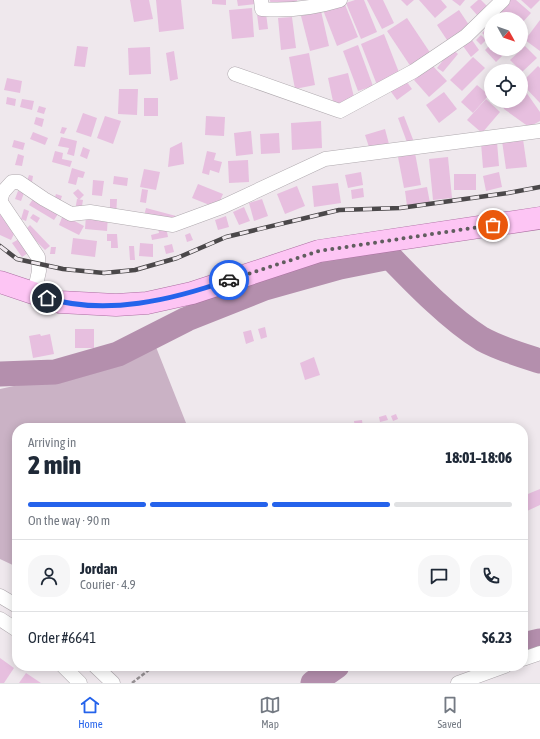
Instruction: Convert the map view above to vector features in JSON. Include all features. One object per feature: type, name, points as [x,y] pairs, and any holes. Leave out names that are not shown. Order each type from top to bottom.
[{"type":"main road","points":[[0,282],[60,302],[116,305],[147,303],[192,293],[319,251],[540,218]]},
{"type":"street","points":[[261,0],[262,9],[279,10],[297,10],[340,0]]},
{"type":"street","points":[[235,74],[340,112],[414,71],[466,36],[503,0]]},
{"type":"street","points":[[34,294],[39,271],[38,257],[0,201],[3,192],[12,182],[19,182],[44,200],[72,214],[90,212],[173,225],[222,207],[325,159],[540,131]]},
{"type":"street","points":[[0,596],[12,603]]},
{"type":"street","points":[[0,619],[12,627]]},
{"type":"street","points":[[528,657],[540,653]]},
{"type":"street","points":[[68,671],[80,683]]},
{"type":"street","points":[[100,671],[113,683]]},
{"type":"street","points":[[458,683],[491,671]]},
{"type":"path","points":[[132,683],[148,671]]},
{"type":"shaded area","points":[[154,342],[186,423],[12,423],[12,565],[0,559],[0,389],[115,364]]},
{"type":"building","points":[[130,0],[149,0],[153,19],[134,22]]},
{"type":"building","points":[[156,0],[181,0],[184,29],[159,32]]},
{"type":"building","points":[[212,0],[226,0],[226,5],[212,4]]},
{"type":"building","points":[[237,0],[255,0],[256,4],[238,6]]},
{"type":"building","points":[[270,0],[297,0],[298,4],[271,7]]},
{"type":"building","points":[[355,0],[364,0],[377,32],[361,39],[346,3]]},
{"type":"building","points":[[367,0],[383,0],[394,23],[382,29]]},
{"type":"building","points":[[401,0],[414,0],[407,6]]},
{"type":"building","points":[[419,0],[441,0],[447,7],[435,18]]},
{"type":"building","points":[[452,0],[465,0],[460,6]]},
{"type":"building","points":[[478,0],[481,0],[487,6],[477,15],[470,7]]},
{"type":"building","points":[[508,0],[516,0],[531,13],[528,16],[528,12],[498,11]]},
{"type":"building","points":[[521,0],[540,0],[531,9]]},
{"type":"building","points":[[344,2],[358,37],[337,46],[323,10]]},
{"type":"building","points":[[252,8],[254,37],[232,39],[229,10]]},
{"type":"building","points":[[459,10],[471,28],[449,43],[437,25]]},
{"type":"building","points":[[321,11],[329,46],[310,51],[301,16]]},
{"type":"building","points":[[266,13],[268,29],[259,30],[257,14]]},
{"type":"building","points":[[292,17],[296,48],[281,50],[278,18]]},
{"type":"building","points":[[407,18],[431,54],[411,67],[387,31]]},
{"type":"building","points":[[540,20],[540,51],[528,42],[528,36]]},
{"type":"building","points":[[384,34],[400,75],[377,85],[361,44]]},
{"type":"building","points":[[481,35],[484,38],[484,42],[481,45],[476,40]]},
{"type":"building","points":[[472,40],[479,50],[471,57],[463,46]]},
{"type":"building","points":[[358,45],[373,86],[358,91],[343,51]]},
{"type":"building","points":[[77,46],[88,47],[85,67],[74,66]]},
{"type":"building","points":[[150,47],[151,74],[129,75],[128,48]]},
{"type":"building","points":[[452,49],[458,54],[443,72],[437,68]]},
{"type":"building","points":[[528,49],[537,58],[528,66],[528,64],[514,64],[510,60],[514,56],[528,56]]},
{"type":"building","points":[[174,51],[178,79],[170,81],[166,53]]},
{"type":"building","points":[[309,53],[315,85],[295,89],[289,57]]},
{"type":"building","points":[[490,56],[502,56],[496,62]]},
{"type":"building","points":[[473,57],[484,67],[484,69],[462,91],[450,80]]},
{"type":"building","points":[[431,64],[447,81],[429,97],[414,80]]},
{"type":"building","points":[[538,66],[540,68],[540,103],[528,90],[528,76]]},
{"type":"building","points":[[348,73],[355,101],[334,106],[328,78]]},
{"type":"building","points":[[7,78],[22,81],[20,93],[4,90]]},
{"type":"building","points":[[404,78],[412,89],[397,100],[389,89]]},
{"type":"building","points":[[477,85],[484,91],[484,101],[473,113],[461,102]]},
{"type":"building","points":[[119,89],[138,89],[137,115],[118,114]]},
{"type":"building","points":[[444,92],[457,109],[439,123],[426,105]]},
{"type":"building","points":[[528,95],[540,112],[540,121],[529,127],[504,109],[528,108]]},
{"type":"building","points":[[7,97],[16,99],[15,106],[6,104]]},
{"type":"building","points":[[144,98],[158,98],[158,116],[144,116]]},
{"type":"building","points":[[22,99],[34,101],[32,110],[20,107]]},
{"type":"building","points":[[484,101],[484,108],[496,108],[500,112],[482,133],[467,120]]},
{"type":"building","points":[[39,106],[46,108],[44,114],[37,112]]},
{"type":"building","points":[[83,113],[97,118],[91,137],[76,132]]},
{"type":"building","points":[[105,116],[121,121],[113,144],[97,138]]},
{"type":"building","points":[[206,116],[225,117],[224,136],[205,135]]},
{"type":"building","points":[[404,116],[414,142],[408,145],[398,118]]},
{"type":"building","points":[[36,117],[44,119],[42,127],[34,124]]},
{"type":"building","points":[[321,121],[322,148],[292,150],[291,123]]},
{"type":"building","points":[[62,127],[67,128],[64,134],[60,133]]},
{"type":"building","points":[[385,129],[389,144],[370,150],[365,135]]},
{"type":"building","points":[[251,131],[253,154],[236,156],[234,133]]},
{"type":"building","points":[[33,132],[48,138],[45,145],[30,139]]},
{"type":"building","points":[[279,133],[280,153],[261,154],[260,134]]},
{"type":"building","points":[[61,137],[77,141],[74,156],[67,154],[69,148],[58,146]]},
{"type":"building","points":[[523,139],[527,167],[506,169],[502,141]]},
{"type":"building","points":[[14,140],[25,143],[23,150],[12,147]]},
{"type":"building","points":[[182,142],[184,164],[168,167],[170,148]]},
{"type":"building","points":[[497,142],[499,166],[483,168],[481,143]]},
{"type":"building","points":[[83,147],[90,150],[87,159],[80,156]]},
{"type":"building","points":[[55,151],[63,153],[62,159],[72,161],[70,167],[52,162]]},
{"type":"building","points":[[207,151],[216,153],[214,160],[222,162],[219,173],[210,170],[209,175],[202,173]]},
{"type":"building","points":[[415,153],[421,185],[404,188],[398,157]]},
{"type":"building","points":[[18,154],[24,156],[22,166],[15,165]]},
{"type":"building","points":[[448,157],[452,198],[433,200],[429,159]]},
{"type":"building","points":[[248,160],[249,182],[229,183],[228,161]]},
{"type":"building","points":[[72,168],[85,172],[83,178],[78,177],[76,185],[68,183]]},
{"type":"building","points":[[144,169],[160,172],[156,190],[140,187]]},
{"type":"building","points":[[361,172],[363,185],[348,188],[345,175]]},
{"type":"building","points":[[499,172],[502,187],[486,191],[483,176]]},
{"type":"building","points":[[454,174],[476,174],[476,190],[454,190]]},
{"type":"building","points":[[29,175],[33,176],[32,182],[27,181]]},
{"type":"building","points":[[114,176],[128,178],[127,186],[113,184]]},
{"type":"building","points":[[93,180],[104,181],[102,196],[92,195]]},
{"type":"building","points":[[338,183],[341,203],[314,207],[312,186]]},
{"type":"building","points":[[198,184],[223,194],[217,208],[192,198]]},
{"type":"building","points":[[297,186],[305,206],[285,214],[277,194]]},
{"type":"building","points":[[427,187],[430,203],[407,206],[405,191]]},
{"type":"building","points":[[363,188],[364,197],[352,199],[351,190]]},
{"type":"building","points":[[78,189],[84,195],[79,200],[73,193]]},
{"type":"building","points":[[142,189],[148,190],[146,203],[140,202]]},
{"type":"building","points":[[18,191],[24,193],[21,201],[15,199]]},
{"type":"building","points":[[56,194],[62,196],[59,205],[53,203]]},
{"type":"building","points":[[33,199],[58,214],[54,220],[29,205]]},
{"type":"building","points":[[77,199],[83,200],[81,212],[75,211]]},
{"type":"building","points":[[110,199],[117,199],[116,217],[110,217]]},
{"type":"building","points":[[262,199],[268,216],[254,221],[249,203]]},
{"type":"building","points":[[244,207],[250,221],[239,225],[233,212]]},
{"type":"building","points":[[146,208],[176,216],[173,224],[144,216]]},
{"type":"building","points":[[24,209],[29,211],[26,221],[21,219]]},
{"type":"building","points":[[0,213],[16,230],[11,240],[0,235]]},
{"type":"building","points":[[33,214],[40,218],[37,223],[30,218]]},
{"type":"building","points":[[63,215],[84,226],[79,235],[59,225]]},
{"type":"building","points":[[86,215],[108,216],[107,231],[85,229]]},
{"type":"building","points":[[226,216],[229,227],[218,230],[215,220]]},
{"type":"building","points":[[30,225],[50,246],[45,250],[25,230]]},
{"type":"building","points":[[166,227],[168,237],[152,240],[151,235],[159,233],[158,228]]},
{"type":"building","points":[[190,233],[193,240],[187,242],[185,235]]},
{"type":"building","points":[[107,234],[117,234],[118,248],[111,248],[111,241],[107,241]]},
{"type":"building","points":[[73,238],[97,241],[95,257],[71,254]]},
{"type":"building","points":[[19,239],[28,253],[22,257],[12,243]]},
{"type":"building","points":[[140,243],[153,244],[153,257],[139,256]]},
{"type":"building","points":[[172,244],[174,252],[166,254],[164,246]]},
{"type":"building","points":[[129,246],[134,246],[135,260],[130,260]]},
{"type":"building","points":[[51,247],[56,247],[55,254],[50,254]]},
{"type":"building","points":[[265,327],[267,337],[261,339],[258,329]]},
{"type":"building","points":[[75,329],[94,329],[94,348],[75,348]]},
{"type":"building","points":[[251,330],[254,341],[246,344],[243,332]]},
{"type":"building","points":[[40,334],[41,336],[50,334],[54,354],[33,358],[29,336]]},
{"type":"building","points":[[314,357],[320,375],[305,380],[300,363]]},
{"type":"building","points":[[396,414],[398,419],[393,421],[391,416]]},
{"type":"building","points":[[386,415],[388,420],[380,422],[379,417]]},
{"type":"building","points":[[362,420],[362,423],[354,423],[354,421]]},
{"type":"building","points":[[540,489],[540,505],[528,511],[528,494]]},
{"type":"building","points":[[0,658],[12,667],[12,671],[4,683],[0,683]]},
{"type":"building","points":[[26,673],[41,683],[19,683]]},
{"type":"waterway","points":[[0,374],[55,372],[118,354],[187,319],[265,288],[340,267],[390,257],[434,301],[470,331],[496,346],[540,361]]},
{"type":"waterway","points":[[528,644],[540,641]]},
{"type":"waterway","points":[[313,683],[330,671]]},
{"type":"railway","points":[[0,246],[17,259],[63,269],[104,273],[135,270],[177,258],[226,237],[339,210],[400,208],[540,187]]},
{"type":"way so far","points":[[229,280],[319,251],[493,225]]},
{"type":"route","points":[[47,298],[60,302],[116,305],[147,303],[192,293],[229,280]]}]
